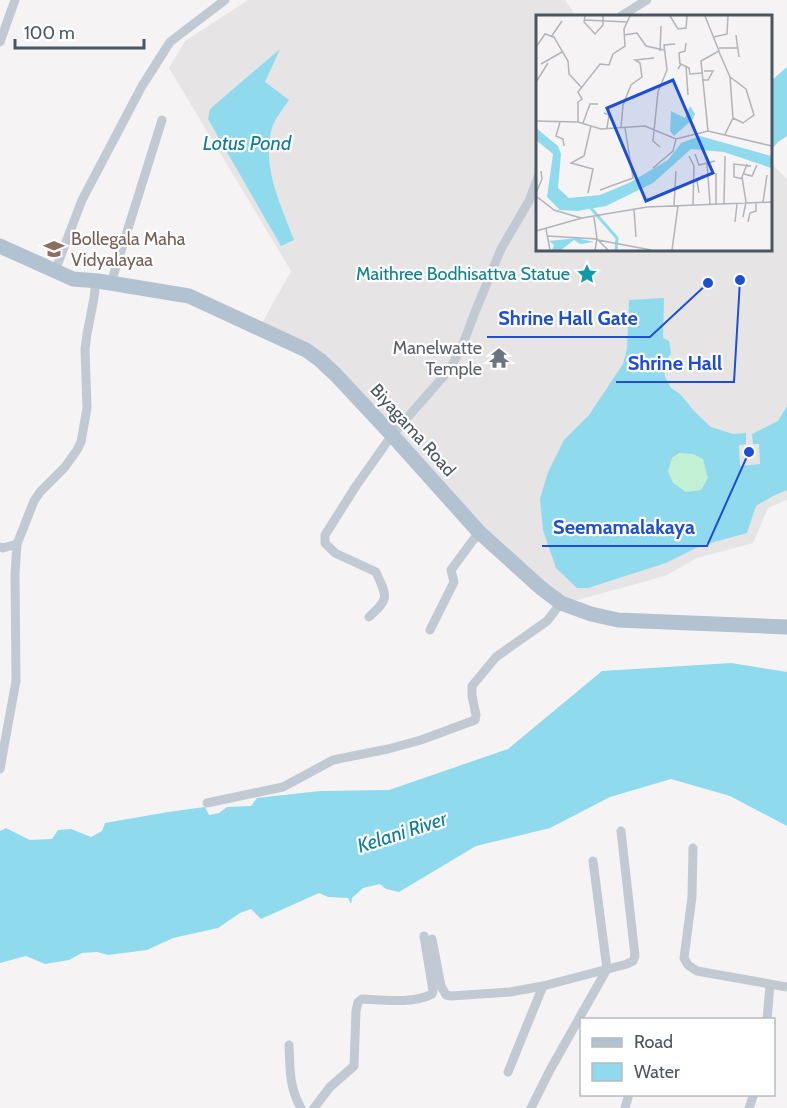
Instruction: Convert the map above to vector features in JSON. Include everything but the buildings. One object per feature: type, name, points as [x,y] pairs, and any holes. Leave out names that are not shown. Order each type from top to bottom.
[{"type":"main road","name":"Biyagama Road","points":[[0,246],[73,279],[189,296],[301,347],[336,375],[478,532],[561,603],[591,614],[618,620],[787,627]]},
{"type":"street","points":[[0,42],[15,0]]},
{"type":"street","points":[[55,271],[82,200],[142,86],[170,42],[225,0]]},
{"type":"street","points":[[623,15],[647,0]]},
{"type":"street","points":[[0,769],[16,681],[17,544],[34,501],[65,467],[81,442],[87,408],[87,334],[94,298],[103,282],[162,120]]},
{"type":"street","points":[[369,617],[383,604],[385,593],[376,572],[348,557],[335,553],[325,543],[325,535],[392,435],[450,369],[463,344],[501,249],[530,201],[536,183]]},
{"type":"street","points":[[430,630],[454,582],[451,570],[478,532]]},
{"type":"street","points":[[0,547],[17,544]]},
{"type":"street","points":[[207,803],[283,787],[333,760],[420,740],[475,720],[472,686],[496,657],[547,621],[561,603]]},
{"type":"street","points":[[314,1108],[330,1087],[354,1066],[358,1002],[362,999],[400,1000],[426,997],[432,994],[428,937],[441,986],[446,995],[510,992],[543,986],[633,961],[635,956],[621,831]]},
{"type":"street","points":[[693,848],[692,897],[684,958],[688,965],[697,970],[787,987]]},
{"type":"street","points":[[531,1108],[607,969],[593,861]]},
{"type":"street","points":[[767,1018],[770,985]]},
{"type":"street","points":[[508,1072],[543,986]]},
{"type":"street","points":[[289,1045],[291,1083],[295,1099],[301,1108]]},
{"type":"shaded area","points":[[248,0],[565,0],[575,15],[536,15],[536,250],[772,250],[772,164],[787,179],[787,500],[768,508],[753,543],[697,558],[665,576],[570,602],[543,586],[480,530],[337,373],[261,325],[291,271],[169,68],[185,41]]},
{"type":"green space","points":[[680,453],[693,454],[703,459],[708,478],[701,490],[686,492],[673,483],[668,471],[672,458]]},
{"type":"water","name":"Lotus Pond","points":[[280,49],[265,82],[289,100],[273,124],[269,142],[274,185],[294,240],[281,246],[208,119],[210,109]]},
{"type":"water","points":[[787,67],[787,136],[772,149],[772,80]]},
{"type":"water","points":[[664,298],[663,338],[669,341],[671,353],[664,365],[665,377],[671,388],[680,394],[711,427],[733,434],[746,433],[746,444],[739,445],[740,466],[760,464],[759,444],[753,444],[752,434],[778,421],[787,406],[787,490],[756,506],[747,533],[700,546],[666,563],[588,588],[577,588],[556,568],[543,530],[540,499],[548,472],[564,440],[589,415],[623,364],[627,349],[629,300]],"holes":[[[679,453],[693,454],[703,459],[708,478],[701,490],[686,492],[673,483],[668,471],[672,458]]]},
{"type":"water","name":"Kelani River","points":[[731,663],[787,672],[787,826],[730,796],[671,779],[610,797],[550,828],[476,846],[399,892],[386,889],[380,884],[363,888],[352,898],[351,904],[348,898],[328,897],[319,893],[261,919],[251,909],[240,913],[218,928],[173,938],[147,950],[108,955],[97,952],[82,953],[69,960],[45,964],[26,956],[0,963],[0,831],[6,828],[30,840],[52,839],[58,830],[71,829],[91,837],[102,831],[105,823],[168,812],[205,807],[209,815],[219,813],[227,807],[251,806],[257,798],[320,791],[389,790],[508,749],[602,671]]},
{"type":"place","name":"Bollegala Maha Vidyalayaa","points":[[54,249]]},
{"type":"place","name":"Maithree Bodhisattva Statue","points":[[587,274]]},
{"type":"place","name":"Shrine Hall","points":[[740,280]]},
{"type":"place","name":"Shrine Hall Gate","points":[[708,283]]},
{"type":"place","name":"Manelwatte Temple","points":[[499,358]]},
{"type":"place","name":"Seemamalakaya","points":[[749,452]]}]
